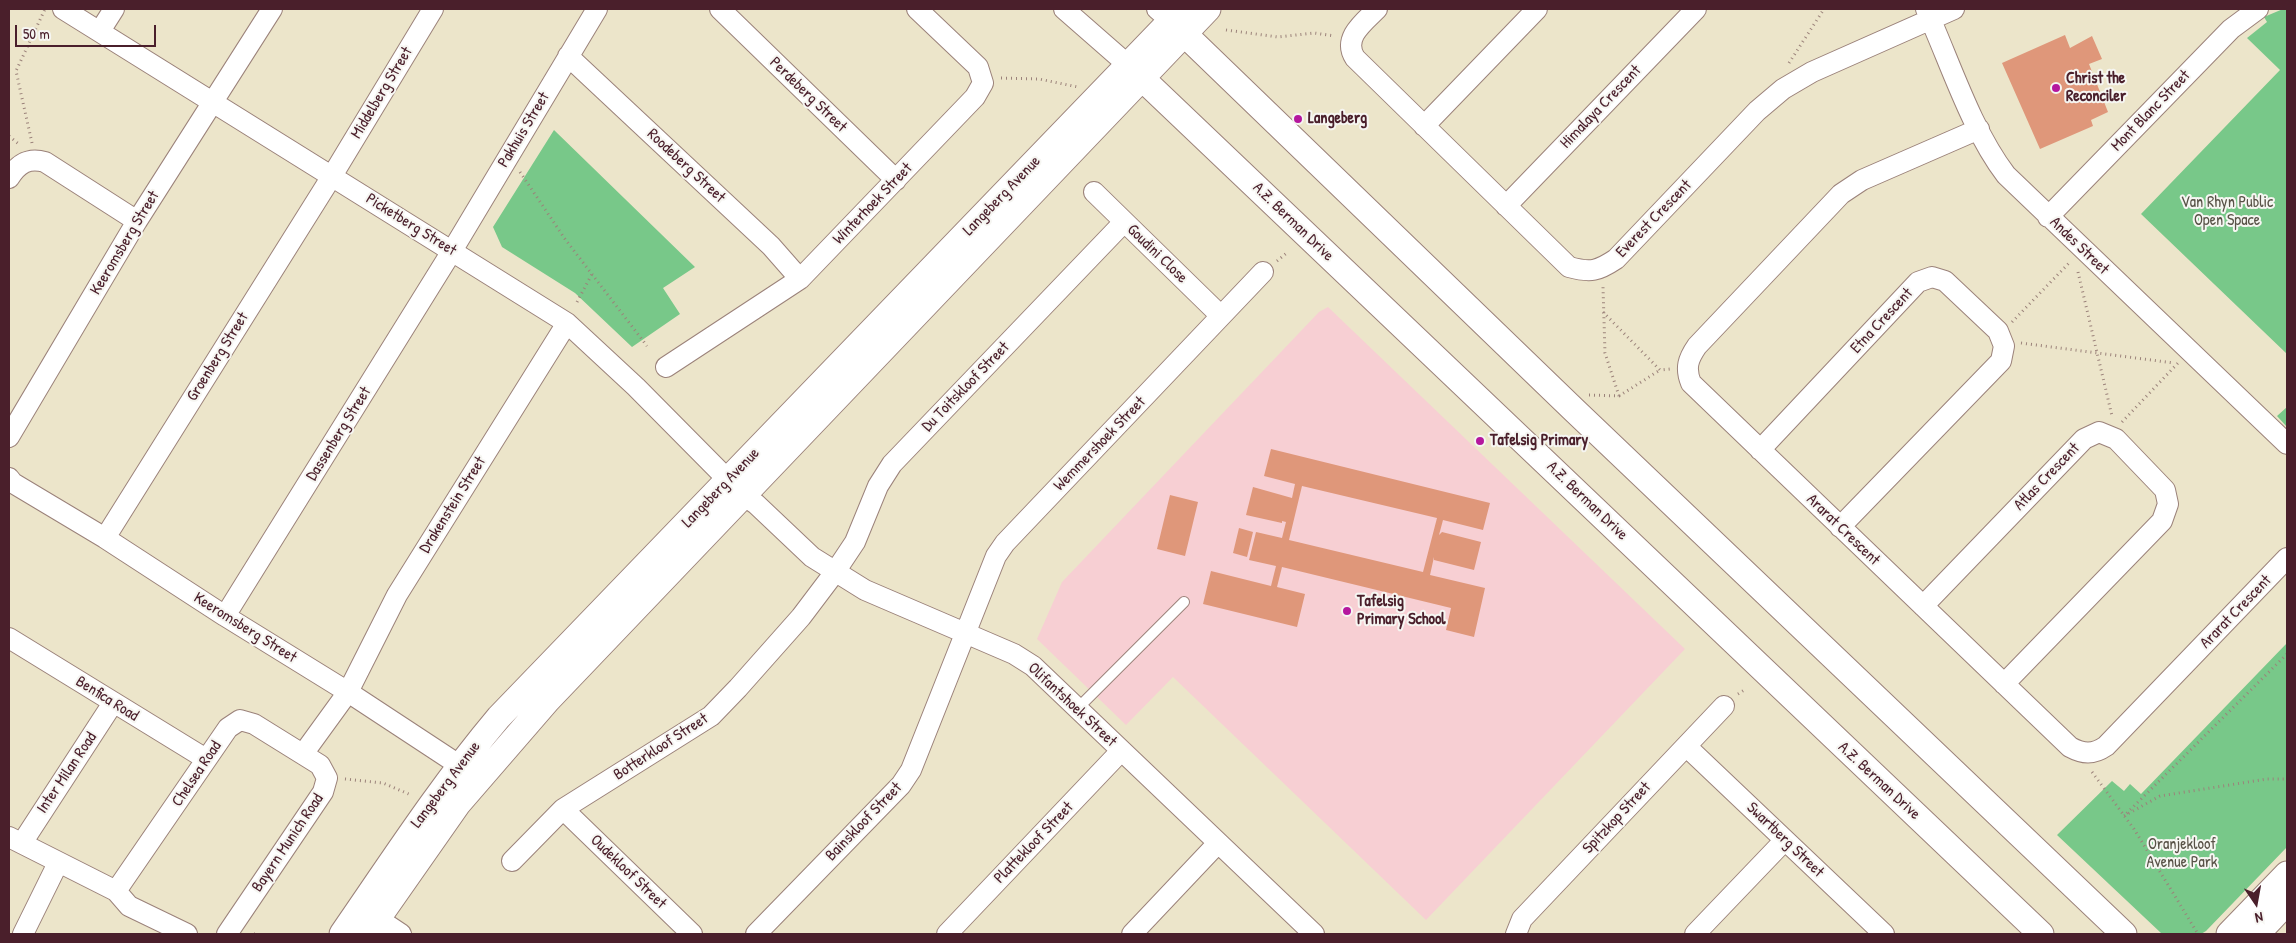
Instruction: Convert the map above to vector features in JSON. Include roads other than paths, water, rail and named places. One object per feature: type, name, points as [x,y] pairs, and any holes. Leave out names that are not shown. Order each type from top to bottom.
[{"type":"street","name":"Picketberg Street","points":[[63,9],[567,323],[636,387],[736,488]]},
{"type":"street","points":[[100,32],[114,9]]},
{"type":"street","name":"Keeromsberg Street","points":[[9,437],[138,221],[272,9]]},
{"type":"street","name":"Middelberg Street","points":[[332,176],[433,9]]},
{"type":"street","name":"Pakhuis Street","points":[[452,251],[597,9]]},
{"type":"street","name":"Perdeberg Street","points":[[720,9],[896,180]]},
{"type":"street","name":"Winterhoek Street","points":[[666,367],[800,279],[975,97],[983,83],[978,67],[917,9]]},
{"type":"street","name":"A.Z. Berman Drive","points":[[1064,9],[1135,70],[2041,934]]},
{"type":"street","name":"Langeberg Avenue","points":[[342,934],[369,920],[476,784],[736,488],[1135,70],[1173,18],[1208,9]]},
{"type":"street","name":"Everest Crescent","points":[[1377,9],[1355,32],[1350,43],[1352,54],[1569,267],[1588,272],[1604,268],[1616,259],[1757,111],[1783,88],[1928,14],[1954,9]]},
{"type":"street","points":[[1424,126],[1537,9]]},
{"type":"street","name":"Himalaya Crescent","points":[[1506,206],[1696,9]]},
{"type":"street","name":"Mont Blanc Street","points":[[2048,217],[2231,29],[2258,9]]},
{"type":"street","name":"Andes Street","points":[[1928,14],[1994,160],[2006,175],[2184,358],[2287,444]]},
{"type":"street","points":[[1173,18],[1573,410],[2124,934]]},
{"type":"street","name":"Roodeberg Street","points":[[568,56],[771,246],[800,279]]},
{"type":"street","name":"Ararat Crescent","points":[[1979,129],[1862,180],[1842,194],[1697,346],[1690,356],[1687,366],[1687,375],[1695,389],[2070,747],[2080,752],[2098,752],[2106,746],[2287,558]]},
{"type":"street","points":[[9,178],[18,166],[29,160],[45,162],[138,221]]},
{"type":"street","name":"Groenberg Street","points":[[105,538],[332,176]]},
{"type":"street","name":"Goudini Close","points":[[1094,192],[1221,316]]},
{"type":"street","name":"Du Toitskloof Street","points":[[835,572],[855,542],[878,486],[892,464],[1124,222]]},
{"type":"street","name":"Dassenberg Street","points":[[225,616],[452,251]]},
{"type":"street","name":"Wemmershoek Street","points":[[965,634],[996,556],[1005,543],[1264,272]]},
{"type":"street","name":"Etna Crescent","points":[[1760,450],[1918,282],[1932,277],[1946,281],[2001,338],[2001,361],[1840,527]]},
{"type":"street","name":"Drakenstein Street","points":[[303,754],[348,692],[397,595],[567,323]]},
{"type":"street","name":"Atlas Crescent","points":[[1923,606],[2084,439],[2099,432],[2116,439],[2165,490],[2168,504],[2162,521],[2004,684]]},
{"type":"street","name":"Keeromsberg Street","points":[[9,478],[13,483],[105,538],[225,616],[348,692],[459,765],[476,784]]},
{"type":"street","name":"Langeberg Avenue","points":[[369,920],[417,822],[459,765],[520,694],[736,488]]},
{"type":"street","name":"Olifantshoek Street","points":[[736,488],[756,504],[812,557],[865,590],[1014,654],[1033,666],[1314,934]]},
{"type":"street","name":"Botterkloof Street","points":[[512,861],[563,809],[711,716],[801,617],[835,572]]},
{"type":"street","name":"Bainskloof Street","points":[[756,934],[901,785],[911,770],[965,634]]},
{"type":"street","name":"Benfica Road","points":[[9,638],[206,759]]},
{"type":"street","name":"Inter Milan Road","points":[[15,840],[113,703]]},
{"type":"street","name":"Spitzkop Street","points":[[1516,934],[1522,919],[1724,706]]},
{"type":"street","name":"Chelsea Road","points":[[116,891],[228,728],[240,720],[254,724],[303,754]]},
{"type":"street","name":"Swartberg Street","points":[[1686,746],[1883,934]]},
{"type":"street","name":"Plattekloof Street","points":[[946,934],[1121,751]]},
{"type":"street","name":"Bayern Munich Road","points":[[227,934],[323,792],[327,778],[320,765],[303,754]]},
{"type":"street","name":"Oudekloof Street","points":[[563,809],[692,934]]},
{"type":"street","points":[[15,840],[116,891],[129,906],[187,934]]},
{"type":"street","points":[[1695,934],[1785,840]]},
{"type":"street","points":[[1132,934],[1218,843]]},
{"type":"street","points":[[24,934],[58,863]]},
{"type":"street","points":[[2229,934],[2287,874]]},
{"type":"street","points":[[2257,934],[2287,902]]},
{"type":"street","points":[[369,920],[400,934]]},
{"type":"lane","points":[[1077,709],[1184,602]]},
{"type":"place","name":"Christ the Reconciler","points":[[2056,88]]},
{"type":"place","name":"Langeberg","points":[[1298,119]]},
{"type":"place","name":"Tafelsig Primary","points":[[1480,441]]},
{"type":"place","name":"Tafelsig Primary School","points":[[1347,611]]},
{"type":"park label","name":"Van Rhyn Public Open Space","points":[[2227,212]]},
{"type":"park label","name":"Oranjekloof Avenue Park","points":[[2182,854]]}]
